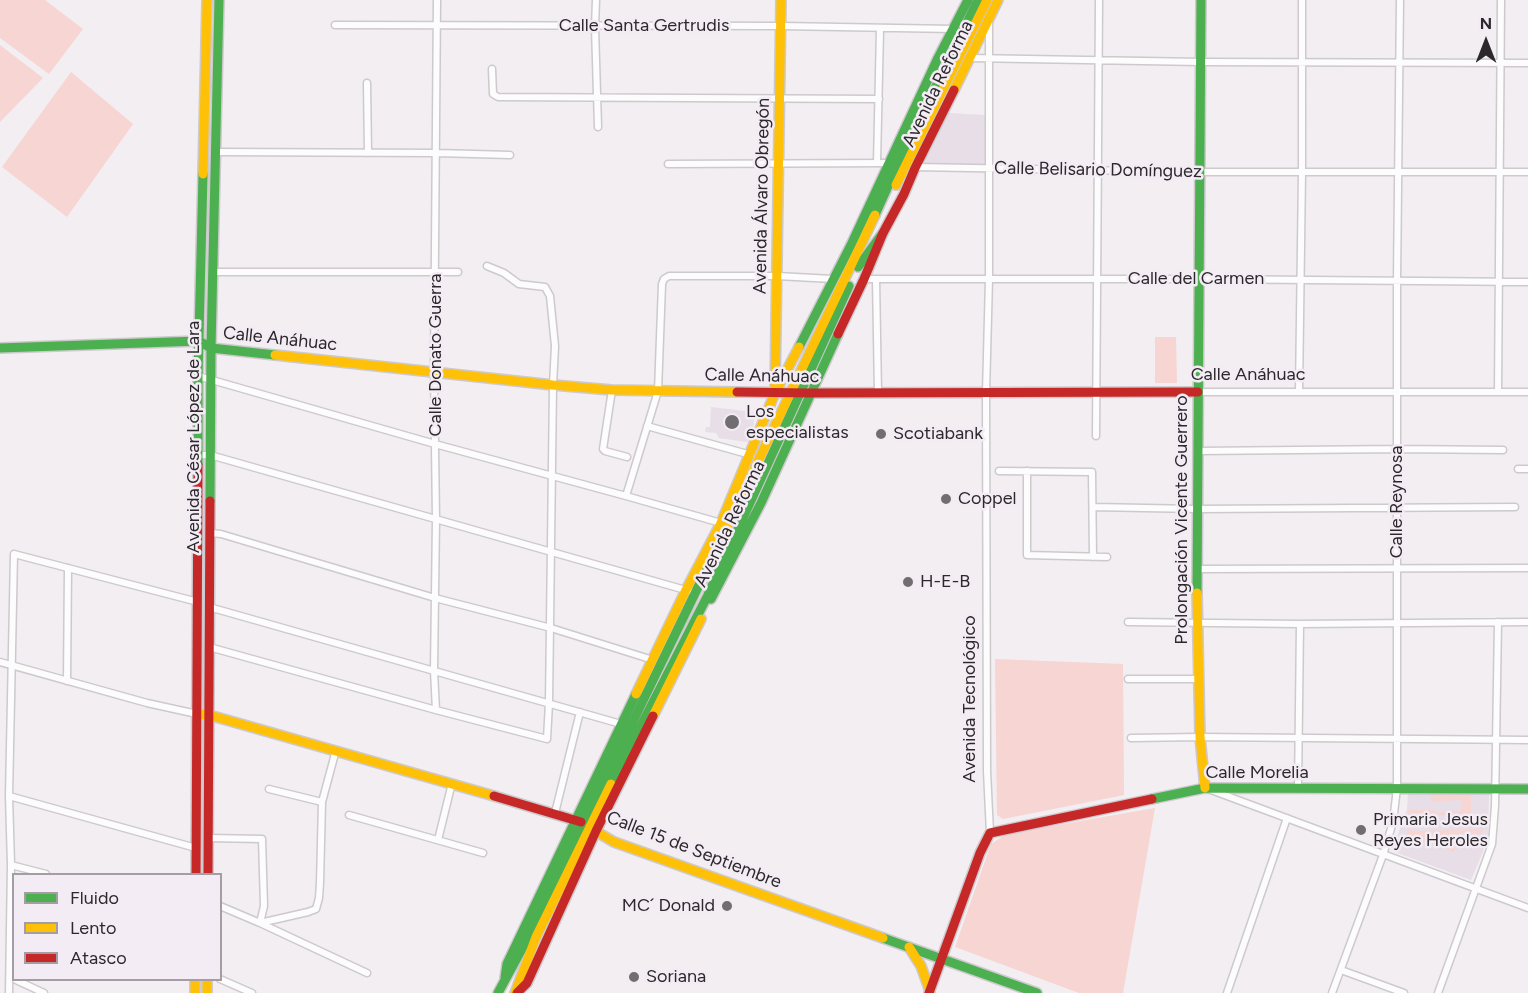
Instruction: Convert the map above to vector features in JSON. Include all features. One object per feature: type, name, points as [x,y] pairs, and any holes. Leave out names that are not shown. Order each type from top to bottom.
[{"type":"street","name":"Avenida César López de Lara","points":[[196,873],[198,376],[207,0]]},
{"type":"street","name":"Avenida César López de Lara","points":[[208,873],[211,348],[219,0]]},
{"type":"street","name":"Calle Donato Guerra","points":[[436,710],[434,372],[437,0]]},
{"type":"street","points":[[596,0],[598,127]]},
{"type":"street","name":"Avenida Álvaro Obregón","points":[[775,393],[781,0]]},
{"type":"street","name":"Avenida Reforma","points":[[498,993],[586,825],[761,503],[904,194],[902,165],[954,29],[968,0]]},
{"type":"street","name":"Avenida Reforma","points":[[516,993],[536,937],[586,825],[737,506],[795,393],[978,0]]},
{"type":"street","name":"Avenida Reforma","points":[[902,165],[987,0]]},
{"type":"street","name":"Avenida Reforma","points":[[586,825],[621,724],[721,523],[775,393],[852,243],[969,58],[998,0]]},
{"type":"street","points":[[1096,436],[1099,0]]},
{"type":"street","name":"Prolongación Vicente Guerrero","points":[[1201,0],[1197,623],[1200,737],[1205,788]]},
{"type":"street","points":[[1299,392],[1302,0]]},
{"type":"street","name":"Calle Reynosa","points":[[1332,993],[1383,855],[1393,822],[1398,788],[1397,281],[1400,0]]},
{"type":"street","points":[[1498,392],[1501,0]]},
{"type":"street","name":"Avenida Tecnológico","points":[[929,992],[980,853],[990,833],[987,771],[986,393],[990,169],[989,18]]},
{"type":"street","name":"Calle Santa Gertrudis","points":[[335,25],[782,26],[954,29]]},
{"type":"street","points":[[878,163],[880,29]]},
{"type":"street","points":[[969,58],[1201,62],[1528,63]]},
{"type":"street","points":[[492,69],[493,94],[498,97],[879,99]]},
{"type":"street","points":[[367,83],[368,153]]},
{"type":"street","points":[[216,152],[510,154]]},
{"type":"street","name":"Calle Belisario Domínguez","points":[[668,164],[878,163],[990,169],[1199,172],[1528,172]]},
{"type":"street","points":[[854,268],[884,233]]},
{"type":"street","points":[[852,243],[854,268]]},
{"type":"street","points":[[209,647],[547,739],[551,628],[552,385],[555,346],[550,296],[545,287],[519,284],[504,273],[487,266]]},
{"type":"street","points":[[213,272],[458,272]]},
{"type":"street","points":[[626,496],[658,391],[664,279],[669,276],[777,276],[833,279]]},
{"type":"street","name":"Calle del Carmen","points":[[864,279],[1528,282]]},
{"type":"street","points":[[876,279],[878,393]]},
{"type":"street","name":"Calle Anáhuac","points":[[0,348],[199,341],[211,348],[612,390],[775,393],[1528,392]]},
{"type":"street","points":[[198,376],[721,523],[737,506]]},
{"type":"street","points":[[612,390],[603,449],[627,457]]},
{"type":"street","name":"Avenida Reforma","points":[[709,598],[795,393]]},
{"type":"street","points":[[647,426],[751,455]]},
{"type":"street","points":[[1198,451],[1503,450]]},
{"type":"street","points":[[198,455],[210,455],[709,598]]},
{"type":"street","points":[[1518,469],[1528,469]]},
{"type":"street","points":[[999,471],[1092,472],[1093,557]]},
{"type":"street","points":[[1027,471],[1026,555],[1107,557]]},
{"type":"street","points":[[1093,507],[1197,509],[1515,507]]},
{"type":"street","points":[[210,532],[435,598],[551,628],[653,660]]},
{"type":"street","points":[[12,922],[9,796],[14,554],[198,602]]},
{"type":"street","points":[[67,681],[68,568]]},
{"type":"street","points":[[1197,569],[1528,568]]},
{"type":"street","points":[[209,607],[621,724]]},
{"type":"street","points":[[1128,622],[1300,624],[1528,622]]},
{"type":"street","points":[[1438,993],[1492,844],[1497,740],[1498,622]]},
{"type":"street","points":[[1298,789],[1300,624]]},
{"type":"street","points":[[0,662],[147,703],[197,714]]},
{"type":"street","points":[[1128,679],[1199,679]]},
{"type":"street","points":[[555,813],[580,712]]},
{"type":"street","name":"Calle 15 de Septiembre","points":[[197,714],[336,750],[555,813],[586,825],[614,842],[1037,993]]},
{"type":"street","points":[[1131,738],[1528,740]]},
{"type":"street","points":[[260,923],[316,909],[320,883],[322,802],[336,750]]},
{"type":"street","points":[[438,840],[452,783]]},
{"type":"street","points":[[1205,788],[1528,908]]},
{"type":"street","name":"Calle Morelia","points":[[990,833],[1205,788],[1528,789]]},
{"type":"street","points":[[269,789],[322,802]]},
{"type":"street","points":[[9,796],[196,848]]},
{"type":"street","points":[[349,815],[483,853]]},
{"type":"street","points":[[1227,993],[1287,818]]},
{"type":"street","points":[[208,838],[262,839],[264,906],[260,923]]},
{"type":"street","points":[[11,865],[42,873]]},
{"type":"street","points":[[222,907],[367,974]]},
{"type":"street","points":[[909,947],[921,966],[929,992]]},
{"type":"street","points":[[1341,970],[1404,993]]},
{"type":"street","points":[[222,980],[252,993]]},
{"type":"street","points":[[19,981],[44,993]]},
{"type":"shaded area","points":[[0,0],[45,0],[83,29],[49,74],[0,38]]},
{"type":"shaded area","points":[[0,45],[43,78],[0,122]]},
{"type":"shaded area","points":[[71,72],[133,124],[67,217],[2,167]]},
{"type":"shaded area","points":[[949,113],[985,115],[986,164],[924,164]]},
{"type":"shaded area","points":[[1155,337],[1176,337],[1177,383],[1155,383]]},
{"type":"shaded area","name":"Los especialistas","points":[[711,407],[753,412],[753,434],[747,442],[719,438],[716,433],[705,432],[706,427],[710,427]]},
{"type":"shaded area","points":[[995,659],[1123,664],[1124,795],[1003,819],[997,815]]},
{"type":"shaded area","points":[[1431,792],[1471,793],[1471,814],[1408,817],[1409,810],[1434,810],[1435,813],[1461,811],[1461,800],[1431,802]]},
{"type":"shaded area","points":[[1489,792],[1488,840],[1471,880],[1392,851],[1407,809],[1408,794]]},
{"type":"shaded area","points":[[1155,808],[1123,993],[1079,993],[955,947],[991,844],[1006,834]]},
{"type":"shaded area","points":[[1460,816],[1483,816],[1484,828],[1461,828]]},
{"type":"shaded area","points":[[1483,829],[1483,834],[1455,834],[1455,852],[1406,835],[1408,830]]},
{"type":"traffic: fast","points":[[210,501],[219,0]]},
{"type":"traffic: fast","points":[[799,347],[852,243],[938,58],[968,0]]},
{"type":"traffic: fast","points":[[875,215],[978,0]]},
{"type":"traffic: fast","points":[[1197,593],[1201,0]]},
{"type":"traffic: fast","points":[[198,465],[203,174]]},
{"type":"traffic: fast","points":[[858,267],[883,233]]},
{"type":"traffic: fast","points":[[611,784],[707,597],[849,286]]},
{"type":"traffic: fast","points":[[711,599],[761,503],[838,334]]},
{"type":"traffic: fast","points":[[0,348],[199,341],[211,348],[275,355]]},
{"type":"traffic: fast","points":[[498,993],[530,934],[715,552]]},
{"type":"traffic: fast","points":[[505,978],[507,964],[636,694]]},
{"type":"traffic: fast","points":[[1152,799],[1205,788],[1528,789]]},
{"type":"traffic: fast","points":[[883,938],[1037,993]]},
{"type":"traffic: slow","points":[[203,174],[207,0]]},
{"type":"traffic: slow","points":[[775,390],[781,0]]},
{"type":"traffic: slow","points":[[896,185],[987,0]]},
{"type":"traffic: slow","points":[[954,90],[998,0]]},
{"type":"traffic: slow","points":[[715,552],[875,215]]},
{"type":"traffic: slow","points":[[636,694],[721,523],[775,393],[799,347]]},
{"type":"traffic: slow","points":[[275,355],[612,390],[737,392]]},
{"type":"traffic: slow","points":[[1197,593],[1200,737],[1205,788]]},
{"type":"traffic: slow","points":[[653,716],[701,619]]},
{"type":"traffic: slow","points":[[197,714],[209,715],[494,796]]},
{"type":"traffic: slow","points":[[515,993],[536,937],[611,784]]},
{"type":"traffic: slow","points":[[592,829],[614,842],[883,938]]},
{"type":"traffic: slow","points":[[909,947],[921,966],[930,991]]},
{"type":"traffic: slow","points":[[195,981],[195,993]]},
{"type":"traffic: slow","points":[[207,981],[207,993]]},
{"type":"traffic: jam","points":[[838,334],[883,233],[954,90]]},
{"type":"traffic: jam","points":[[737,392],[1198,392]]},
{"type":"traffic: jam","points":[[196,873],[198,465]]},
{"type":"traffic: jam","points":[[208,873],[210,501]]},
{"type":"traffic: jam","points":[[517,993],[527,983],[596,831],[653,716]]},
{"type":"traffic: jam","points":[[494,796],[581,822]]},
{"type":"traffic: jam","points":[[929,993],[980,853],[990,833],[1152,799]]},
{"type":"place","name":"Los especialistas","points":[[732,422]]},
{"type":"place","name":"Scotiabank","points":[[881,434]]},
{"type":"place","name":"Coppel","points":[[946,499]]},
{"type":"place","name":"H-E-B","points":[[908,582]]},
{"type":"place","name":"Primaria Jesus Reyes Heroles","points":[[1361,830]]},
{"type":"place","name":"MC´ Donald","points":[[727,906]]},
{"type":"place","name":"Soriana","points":[[634,977]]}]
